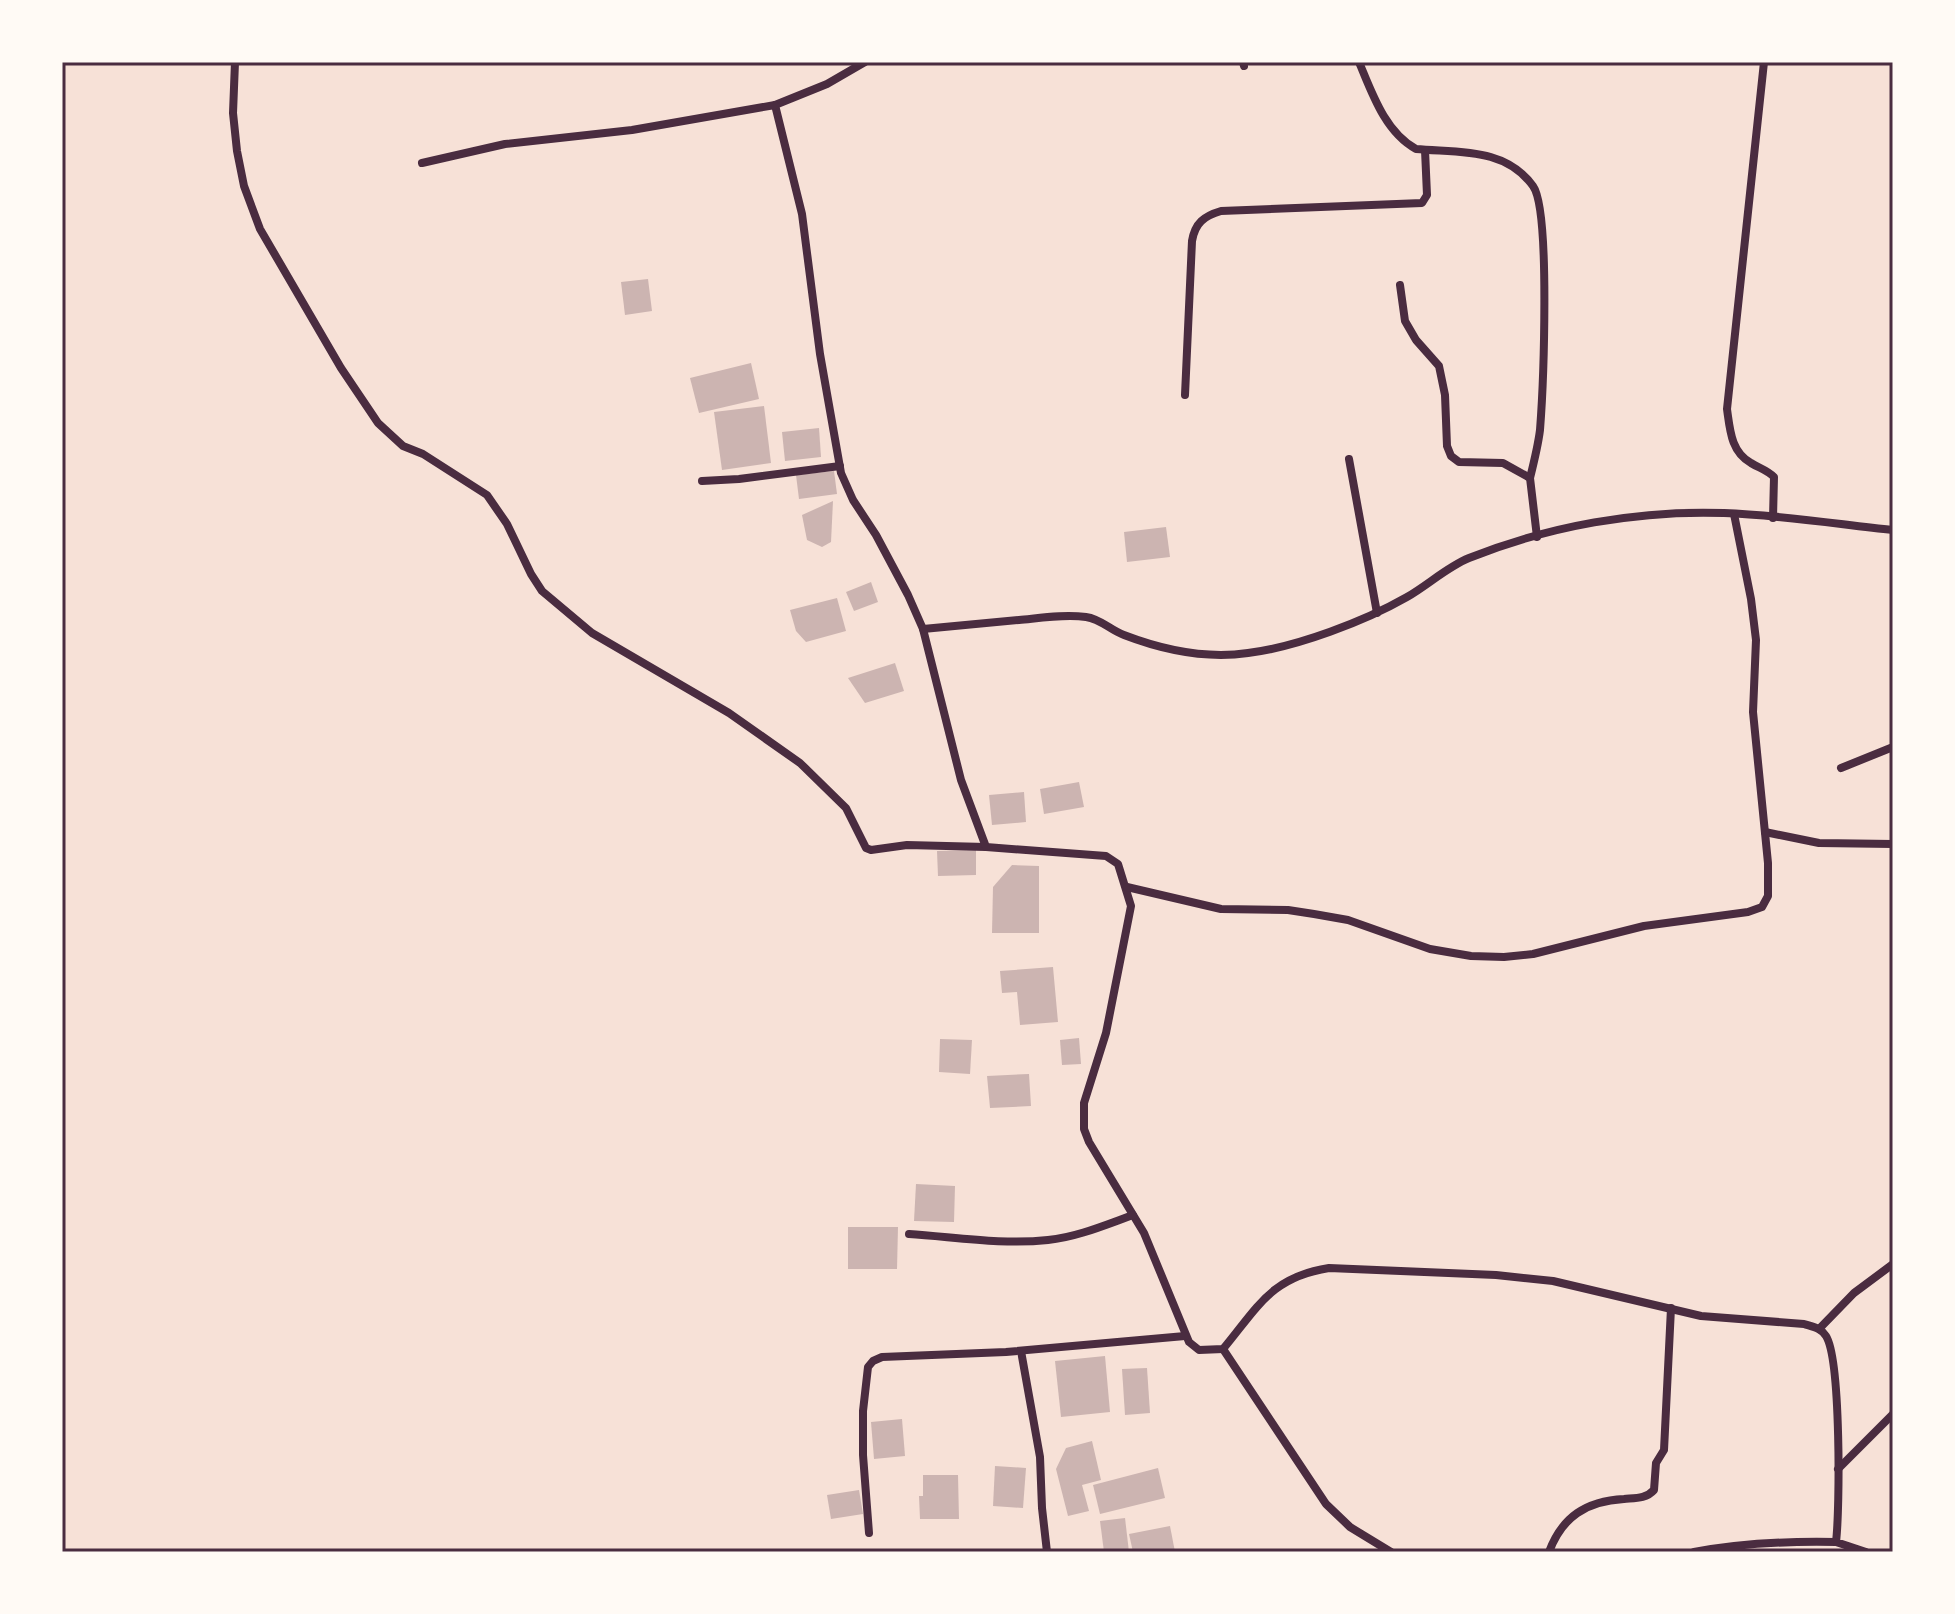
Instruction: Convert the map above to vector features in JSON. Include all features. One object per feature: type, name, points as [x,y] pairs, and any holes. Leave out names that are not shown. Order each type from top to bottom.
[{"type":"street","points":[[235,62],[233,113],[244,186],[260,229],[341,368],[378,423],[403,446],[423,454],[487,495],[507,524],[531,574],[555,604],[592,633],[729,713],[793,757],[846,808],[863,843],[871,850],[907,845],[986,847],[1106,856],[1118,864],[1131,906],[1106,1033],[1082,1117],[1089,1142],[1155,1258],[1185,1336],[1199,1350],[1223,1349],[1271,1292],[1285,1281],[1309,1271],[1329,1268],[1496,1275],[1553,1281],[1709,1318],[1804,1324],[1819,1329],[1825,1336],[1833,1364],[1838,1469],[1836,1542]]},
{"type":"street","points":[[422,163],[505,144],[632,130],[775,105],[827,84],[865,62]]},
{"type":"street","points":[[1359,62],[1382,113],[1406,144],[1416,149],[1488,155],[1515,169],[1536,190],[1542,220],[1544,297],[1540,427],[1530,478],[1537,537]]},
{"type":"street","points":[[1764,62],[1727,409],[1730,434],[1742,458],[1774,477],[1773,518]]},
{"type":"street","points":[[775,105],[802,214],[820,354],[840,466],[853,500],[876,535],[923,629],[961,780],[986,847]]},
{"type":"street","points":[[1185,395],[1192,241],[1194,229],[1201,219],[1221,211],[1422,203],[1427,195],[1425,150]]},
{"type":"street","points":[[1400,285],[1405,321],[1416,340],[1439,366],[1445,395],[1447,446],[1451,456],[1459,462],[1503,463],[1530,478]]},
{"type":"street","points":[[1349,459],[1377,613]]},
{"type":"street","points":[[702,481],[840,466]]},
{"type":"street","points":[[1127,887],[1221,909],[1288,910],[1348,920],[1430,949],[1471,956],[1533,954],[1644,926],[1748,912],[1762,907],[1768,896],[1753,712],[1756,640],[1734,514]]},
{"type":"street","points":[[923,629],[1085,617],[1102,622],[1125,636],[1173,651],[1246,654],[1283,647],[1377,613],[1465,560],[1537,537],[1631,516],[1734,514],[1893,530]]},
{"type":"street","points":[[1841,768],[1893,747]]},
{"type":"street","points":[[1765,832],[1819,843],[1893,844]]},
{"type":"street","points":[[909,1234],[1026,1242],[1051,1240],[1133,1215]]},
{"type":"street","points":[[1819,1329],[1854,1293],[1893,1264]]},
{"type":"street","points":[[1549,1552],[1562,1524],[1571,1516],[1611,1500],[1642,1498],[1654,1490],[1656,1463],[1664,1450],[1671,1308]]},
{"type":"street","points":[[869,1533],[863,1411],[868,1367],[873,1361],[882,1357],[1021,1351],[1185,1336]]},
{"type":"street","points":[[1223,1349],[1326,1504],[1350,1527],[1391,1552]]},
{"type":"street","points":[[1021,1351],[1040,1457],[1047,1552]]},
{"type":"street","points":[[1838,1469],[1893,1414]]},
{"type":"street","points":[[1694,1552],[1775,1541],[1836,1542],[1866,1552]]},
{"type":"building","points":[[648,279],[652,311],[625,315],[621,282]]},
{"type":"building","points":[[751,363],[759,399],[699,413],[690,378]]},
{"type":"building","points":[[764,406],[771,463],[722,470],[714,412]]},
{"type":"building","points":[[819,428],[821,457],[785,461],[782,432]]},
{"type":"building","points":[[834,471],[837,494],[799,499],[796,475]]},
{"type":"building","points":[[833,501],[831,542],[822,547],[807,540],[802,515]]},
{"type":"building","points":[[1166,527],[1170,557],[1127,562],[1124,532]]},
{"type":"building","points":[[871,582],[878,602],[854,611],[846,592]]},
{"type":"building","points":[[837,598],[846,631],[806,642],[796,631],[790,610]]},
{"type":"building","points":[[895,663],[904,691],[865,703],[848,678]]},
{"type":"building","points":[[1079,782],[1084,807],[1044,814],[1040,789]]},
{"type":"building","points":[[1024,792],[1026,822],[992,825],[989,795]]},
{"type":"building","points":[[976,850],[976,875],[938,876],[937,851]]},
{"type":"building","points":[[1012,865],[1039,866],[1039,933],[992,933],[993,887]]},
{"type":"building","points":[[1053,967],[1058,1022],[1020,1025],[1017,992],[1002,993],[1000,971]]},
{"type":"building","points":[[1079,1038],[1081,1064],[1062,1065],[1060,1040]]},
{"type":"building","points":[[940,1039],[972,1040],[970,1074],[939,1072]]},
{"type":"building","points":[[1029,1074],[1031,1106],[990,1108],[987,1076]]},
{"type":"building","points":[[916,1184],[955,1186],[954,1222],[914,1221]]},
{"type":"building","points":[[848,1227],[898,1227],[897,1269],[848,1269]]},
{"type":"building","points":[[1105,1356],[1110,1412],[1061,1417],[1055,1361]]},
{"type":"building","points":[[1147,1368],[1150,1413],[1125,1415],[1122,1369]]},
{"type":"building","points":[[902,1419],[905,1456],[874,1459],[871,1422]]},
{"type":"building","points":[[1092,1441],[1101,1480],[1082,1485],[1089,1511],[1068,1516],[1056,1469],[1066,1448]]},
{"type":"building","points":[[995,1466],[1026,1468],[1023,1508],[993,1506]]},
{"type":"building","points":[[1158,1468],[1165,1498],[1100,1514],[1093,1485]]},
{"type":"building","points":[[923,1475],[958,1475],[959,1519],[920,1519],[919,1496],[923,1496]]},
{"type":"building","points":[[859,1490],[863,1514],[831,1519],[827,1495]]},
{"type":"building","points":[[1125,1518],[1129,1552],[1104,1552],[1100,1521]]},
{"type":"building","points":[[1170,1526],[1175,1552],[1133,1552],[1129,1534]]}]
